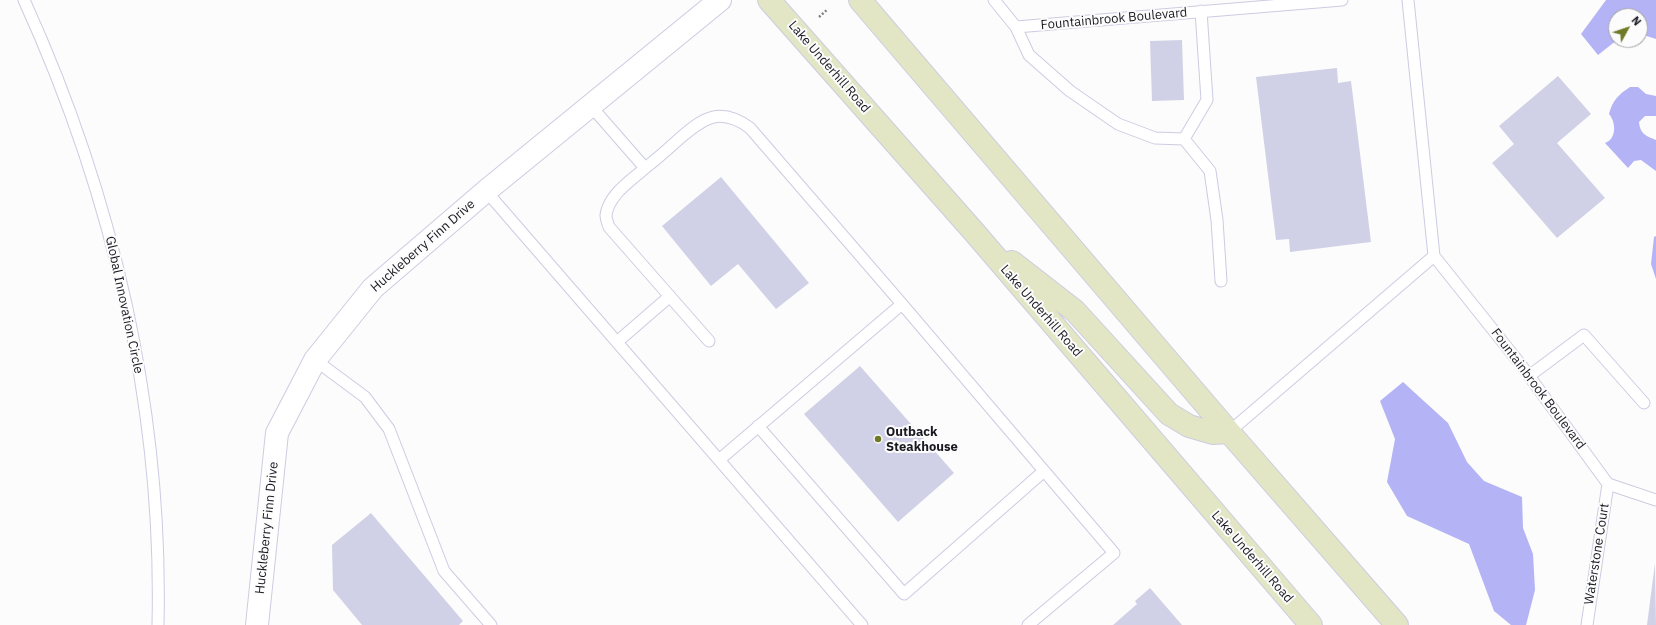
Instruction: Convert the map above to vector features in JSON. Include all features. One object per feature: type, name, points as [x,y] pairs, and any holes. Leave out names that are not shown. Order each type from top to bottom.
[{"type":"street","name":"Huckleberry Finn Drive","points":[[257,625],[277,433],[315,360],[373,288],[486,191],[720,0]]},
{"type":"street","name":"Lake Underhill Road","points":[[769,0],[975,233],[1308,624]]},
{"type":"street","points":[[860,0],[1229,432],[1397,625]]},
{"type":"street","points":[[975,233],[1075,311],[1169,414],[1189,426],[1213,433],[1229,432]]},
{"type":"lane","name":"Global Innovation Circle","points":[[24,0],[43,42],[80,139],[109,236],[134,338],[148,432],[154,490],[159,593],[158,625]]},
{"type":"lane","points":[[994,0],[1016,27],[1029,55],[1070,91],[1118,124],[1155,138],[1184,139],[1210,171],[1217,220],[1221,281]]},
{"type":"lane","name":"Fountainbrook Boulevard","points":[[1016,27],[1342,0]]},
{"type":"lane","points":[[1229,432],[1434,256],[1408,0]]},
{"type":"lane","points":[[1184,139],[1207,100],[1201,11]]},
{"type":"lane","points":[[590,105],[646,168]]},
{"type":"lane","points":[[708,341],[609,227],[606,217],[610,204],[616,194],[690,130],[704,120],[730,117],[739,120],[750,128],[1114,553],[1028,625]]},
{"type":"lane","points":[[486,191],[862,625]]},
{"type":"lane","name":"Fountainbrook Boulevard","points":[[1434,256],[1529,376],[1608,484]]},
{"type":"lane","points":[[617,342],[669,297]]},
{"type":"lane","points":[[719,460],[902,304]]},
{"type":"lane","points":[[1529,376],[1584,335],[1644,403]]},
{"type":"lane","points":[[315,360],[365,397],[389,429],[444,571],[491,625]]},
{"type":"lane","points":[[758,426],[904,594],[1044,471]]},
{"type":"lane","points":[[1608,484],[1656,500]]},
{"type":"lane","name":"Waterstone Court","points":[[1587,625],[1608,484]]},
{"type":"path","points":[[818,19],[828,9]]},
{"type":"water","points":[[1606,0],[1656,0],[1656,39],[1648,36],[1648,8],[1608,8],[1608,47],[1598,55],[1581,34]]},
{"type":"water","points":[[1630,87],[1638,87],[1646,94],[1656,96],[1656,116],[1645,116],[1639,122],[1642,132],[1656,140],[1656,171],[1641,160],[1634,161],[1628,168],[1605,143],[1612,138],[1614,130],[1613,121],[1609,114],[1612,105],[1622,92]]},
{"type":"water","points":[[1656,236],[1656,279],[1651,264],[1654,237]]},
{"type":"water","points":[[1403,382],[1448,423],[1467,462],[1484,481],[1522,497],[1523,528],[1533,554],[1535,590],[1526,625],[1511,625],[1494,611],[1469,544],[1407,516],[1387,482],[1395,439],[1380,401]]},
{"type":"building","points":[[1182,40],[1184,100],[1152,101],[1150,41]]},
{"type":"building","points":[[1337,68],[1338,83],[1351,81],[1371,242],[1290,252],[1289,239],[1276,240],[1256,77]]},
{"type":"building","points":[[1558,76],[1591,114],[1557,143],[1605,198],[1557,238],[1492,163],[1514,144],[1499,126]]},
{"type":"building","points":[[721,177],[809,283],[776,309],[738,264],[711,286],[662,226]]},
{"type":"building","points":[[860,366],[954,473],[898,522],[804,414]]},
{"type":"building","points":[[371,513],[463,621],[459,625],[362,625],[333,590],[332,545]]},
{"type":"building","points":[[1655,563],[1656,625],[1647,625]]},
{"type":"building","points":[[1150,588],[1182,625],[1113,625],[1137,604],[1135,601]]},
{"type":"place","name":"Outback Steakhouse","points":[[878,439]]}]
